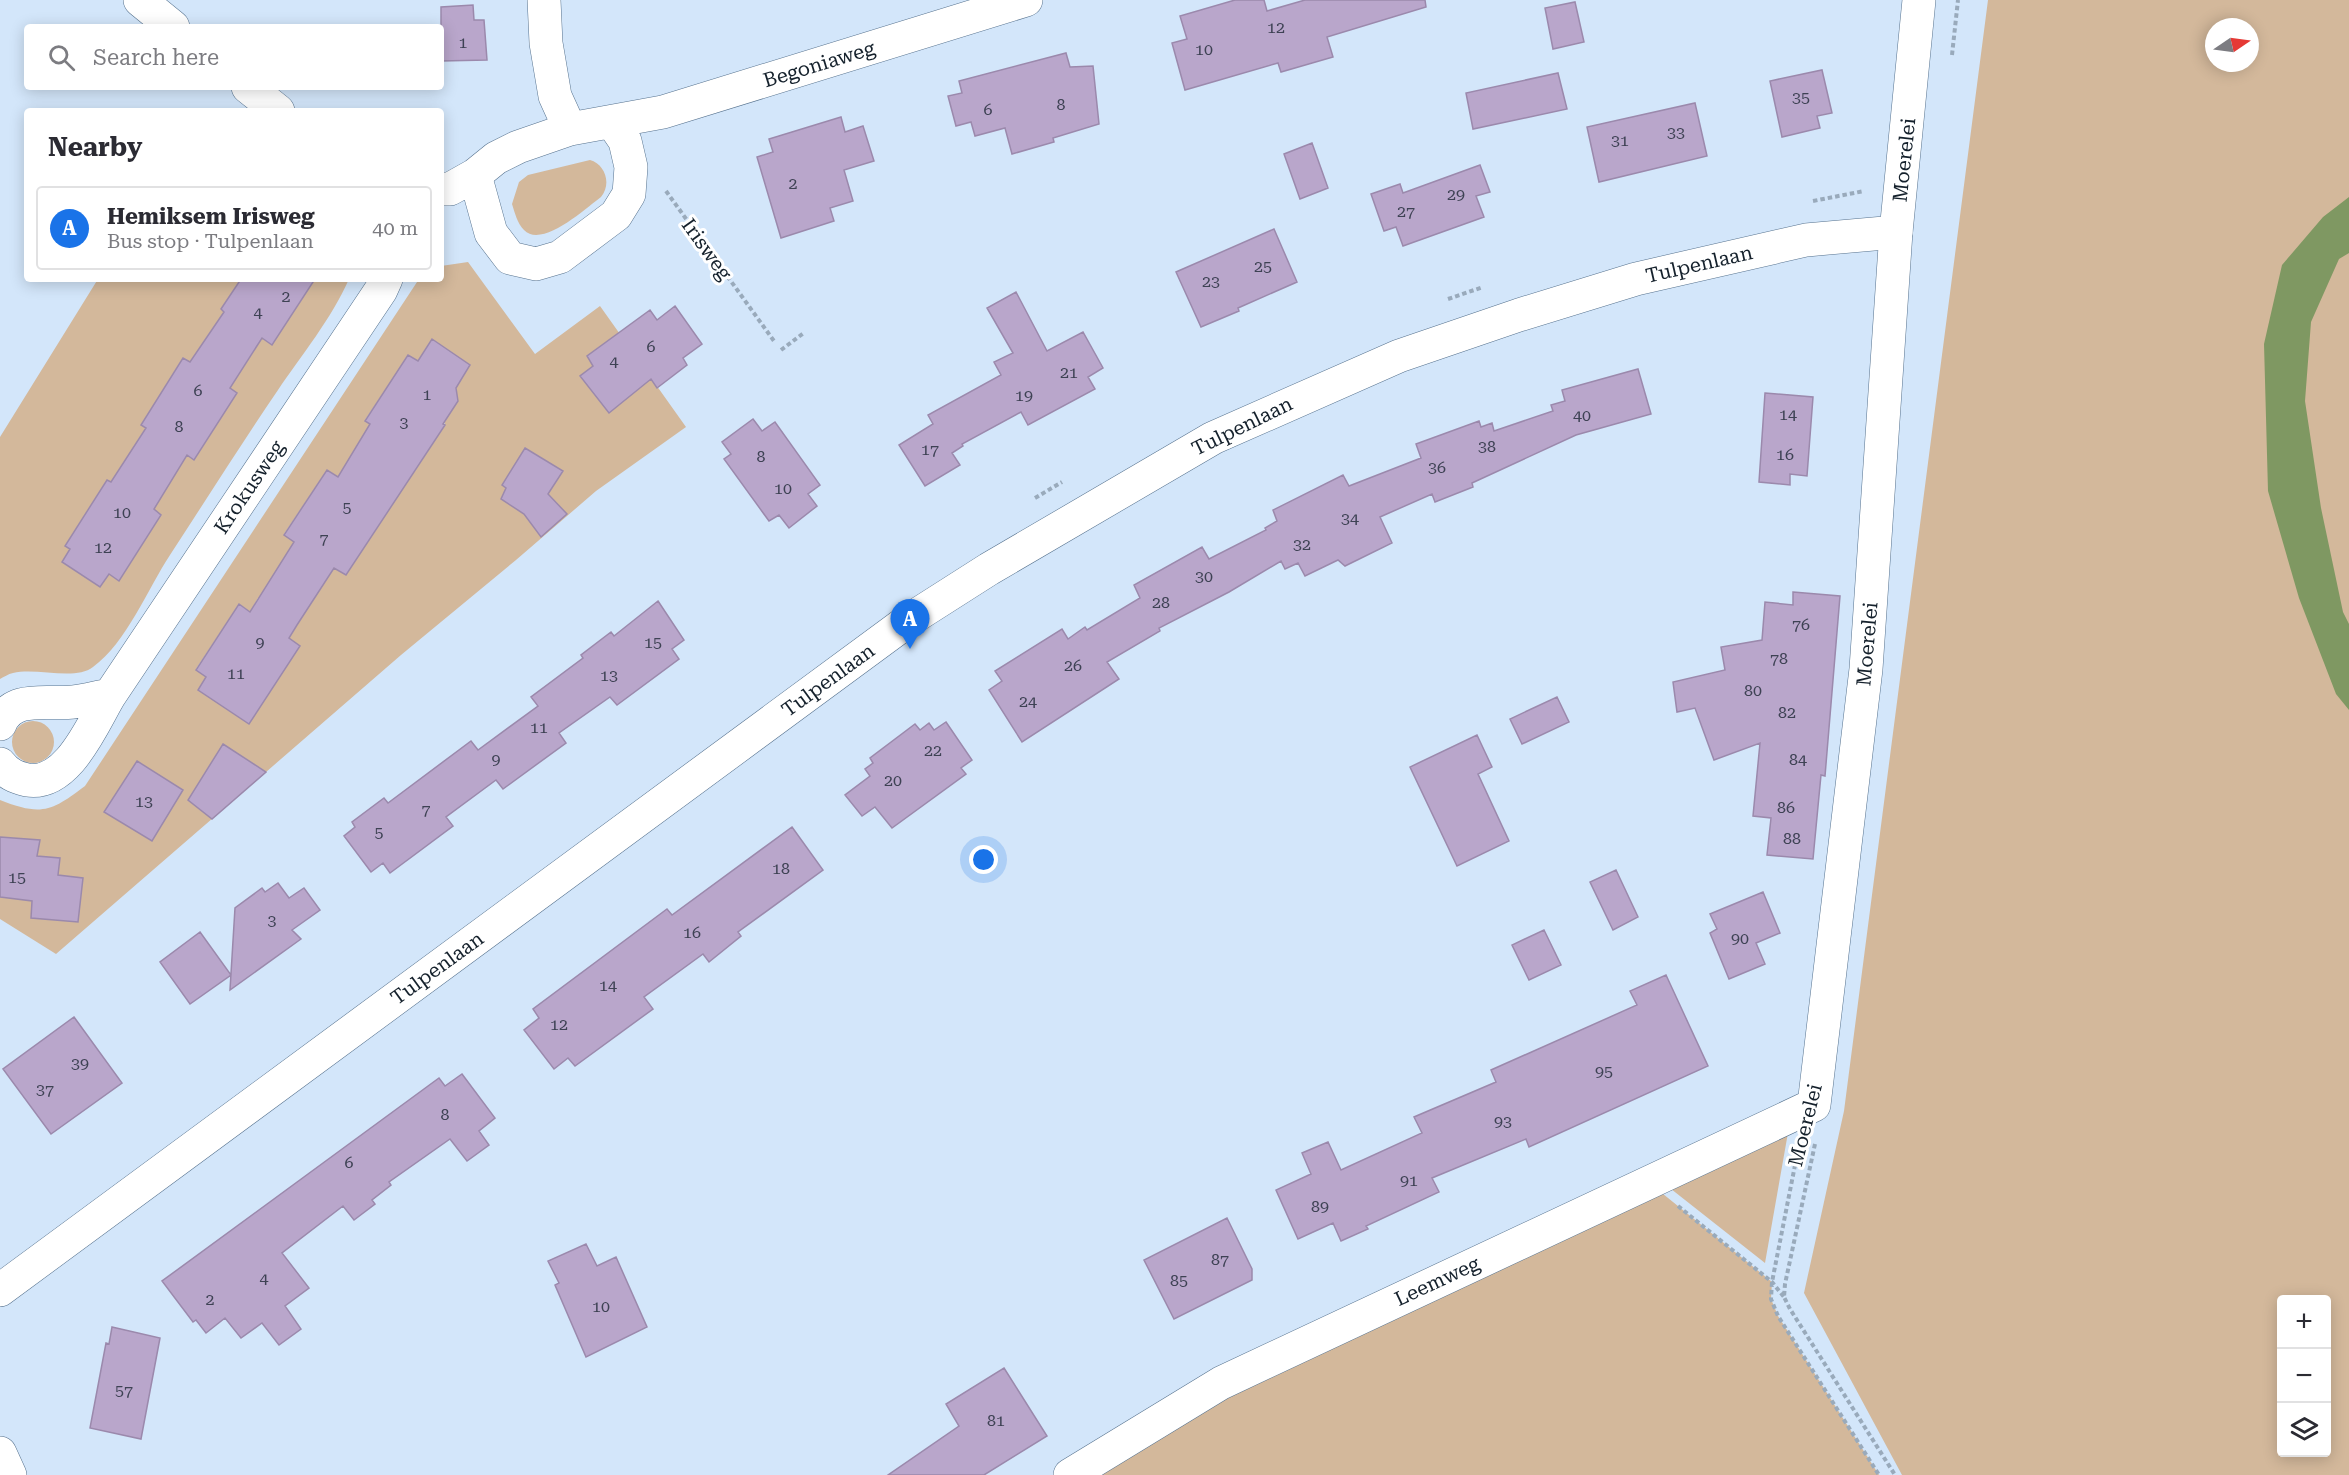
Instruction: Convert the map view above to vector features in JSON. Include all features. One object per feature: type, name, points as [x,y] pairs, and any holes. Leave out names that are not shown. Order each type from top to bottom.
[{"type":"street","points":[[140,0],[169,24]]},
{"type":"street","points":[[544,0],[546,43],[555,96],[570,129]]},
{"type":"street","name":"Begoniaweg","points":[[612,122],[663,112],[1026,0]]},
{"type":"street","name":"Moerelei","points":[[1814,1105],[1866,669],[1896,232],[1919,0]]},
{"type":"street","points":[[252,90],[274,108]]},
{"type":"street","points":[[612,122],[625,141],[631,167],[629,194],[616,215],[560,257],[536,264],[510,258],[452,188],[496,158],[518,147],[570,129],[612,122]]},
{"type":"street","name":"Tulpenlaan","points":[[0,1290],[909,620],[989,569],[1213,438],[1399,356],[1519,315],[1636,279],[1806,240],[1896,232]]},
{"type":"street","name":"Krokusweg","points":[[0,764],[7,774],[34,781],[47,779],[61,770],[74,757],[110,695],[385,282]]},
{"type":"street","points":[[0,724],[3,718],[17,706],[37,702],[72,702],[110,695]]},
{"type":"street","name":"Leemweg","points":[[1070,1475],[1221,1383],[1647,1181],[1814,1105]]},
{"type":"street","points":[[0,1453],[10,1475]]},
{"type":"path","name":"Irisweg","points":[[631,167],[662,186],[774,341]]},
{"type":"path","points":[[781,350],[805,332]]},
{"type":"path","name":"Moerelei","points":[[1814,1105],[1802,1132],[1772,1282],[1771,1299],[1778,1316],[1879,1475]]},
{"type":"path","points":[[1784,1297],[1817,1136],[1814,1105]]},
{"type":"path","points":[[1647,1181],[1772,1282],[1784,1297],[1895,1475]]},
{"type":"shaded area","points":[[1988,0],[2349,0],[2349,1475],[1902,1475],[1804,1293],[1844,1111]]},
{"type":"shaded area","points":[[590,160],[600,166],[605,175],[606,186],[601,197],[564,225],[552,231],[532,234],[524,230],[512,204],[519,182],[528,175]]},
{"type":"shaded area","points":[[2349,197],[2349,253],[2339,259],[2311,322],[2305,401],[2321,508],[2343,612],[2349,624],[2349,710],[2336,694],[2299,598],[2268,491],[2264,344],[2282,265],[2323,217]]},
{"type":"shaded area","points":[[468,262],[535,354],[600,306],[686,427],[596,491],[401,655],[56,954],[0,919],[0,800],[26,808],[45,809],[63,801],[85,786],[417,282],[444,282],[444,266]],"holes":[[[432,340],[445,425],[415,471],[367,440],[375,427],[365,420],[408,356],[418,361]],[[327,470],[388,511],[346,575],[334,568],[325,581],[294,542],[284,534]],[[258,598],[297,625],[289,638],[199,690],[206,677],[196,669],[239,604],[250,612]]]},
{"type":"shaded area","points":[[96,282],[239,282],[221,309],[224,312],[206,339],[245,365],[262,338],[272,345],[311,282],[348,282],[325,322],[264,410],[161,569],[136,615],[116,644],[93,667],[85,671],[11,673],[0,679],[0,437]],"holes":[[[183,358],[237,393],[194,460],[185,453],[137,441],[146,428],[141,425]],[[107,480],[161,515],[119,581],[109,574],[100,587],[62,562],[70,549],[65,546]]]},
{"type":"shaded area","points":[[33,721],[48,727],[54,742],[48,757],[33,763],[18,757],[12,742],[18,727]]},
{"type":"shaded area","points":[[1789,1127],[1765,1263],[1666,1185]]},
{"type":"shaded area","points":[[1647,1181],[1772,1282],[1771,1299],[1778,1316],[1879,1475],[1070,1475]]},
{"type":"building","points":[[1235,0],[1264,0],[1267,11],[1305,0],[1425,0],[1426,7],[1327,37],[1333,57],[1281,72],[1278,63],[1185,90],[1172,43],[1187,39],[1180,16]]},
{"type":"building","points":[[1575,2],[1584,42],[1553,49],[1545,8]]},
{"type":"building","points":[[473,5],[474,20],[484,20],[487,60],[444,61],[444,24],[441,24],[441,7]]},
{"type":"building","points":[[1066,53],[1070,67],[1093,66],[1099,124],[1053,138],[1054,142],[1012,154],[1005,128],[975,136],[971,122],[956,126],[948,96],[962,93],[959,81]]},
{"type":"building","points":[[1822,70],[1832,113],[1817,116],[1820,128],[1782,137],[1770,81]]},
{"type":"building","points":[[1558,73],[1567,109],[1473,129],[1466,93]]},
{"type":"building","points":[[1695,103],[1707,156],[1599,182],[1587,127]]},
{"type":"building","points":[[841,117],[845,132],[863,126],[874,161],[844,170],[853,201],[830,208],[834,221],[781,238],[757,157],[773,152],[769,139]]},
{"type":"building","points":[[1312,143],[1328,188],[1300,199],[1284,154]]},
{"type":"building","points":[[1480,165],[1490,192],[1476,196],[1484,217],[1403,246],[1396,227],[1384,231],[1371,194],[1400,184],[1403,193]]},
{"type":"building","points":[[1274,229],[1297,282],[1201,327],[1176,272]]},
{"type":"building","points":[[239,282],[313,282],[272,345],[262,338],[230,388],[237,393],[194,460],[187,455],[154,509],[161,515],[119,581],[109,574],[100,587],[62,562],[70,549],[65,546],[107,480],[111,482],[146,428],[141,425],[183,358],[190,362],[224,312],[221,309]]},
{"type":"building","points":[[1016,292],[1047,351],[1083,332],[1103,368],[1088,377],[1095,389],[1028,425],[1021,412],[962,444],[963,446],[952,453],[960,465],[925,486],[899,445],[933,424],[928,415],[1001,375],[994,362],[1013,353],[987,308]]},
{"type":"building","points":[[675,306],[702,344],[683,358],[687,365],[657,388],[651,379],[609,413],[580,376],[593,366],[587,356],[650,310],[657,320]]},
{"type":"building","points":[[432,339],[470,365],[456,388],[458,401],[443,424],[445,425],[346,575],[334,568],[297,625],[289,638],[300,646],[249,724],[198,690],[206,677],[196,670],[239,604],[250,612],[294,542],[284,535],[327,470],[338,477],[370,424],[365,421],[408,355],[418,361]]},
{"type":"building","points":[[1638,369],[1651,414],[1576,435],[1472,483],[1473,487],[1435,502],[1432,494],[1380,517],[1392,543],[1345,566],[1338,560],[1305,576],[1298,563],[1285,569],[1281,561],[1229,592],[1159,628],[1160,631],[1107,662],[1119,679],[1022,742],[989,690],[1002,681],[995,671],[1062,629],[1068,639],[1085,627],[1087,630],[1140,598],[1134,585],[1202,547],[1209,559],[1266,530],[1265,528],[1277,521],[1273,510],[1343,475],[1349,486],[1421,458],[1416,444],[1479,421],[1481,427],[1492,423],[1494,431],[1553,411],[1551,405],[1565,401],[1562,390]]},
{"type":"building","points":[[1765,393],[1813,397],[1807,476],[1790,474],[1790,485],[1759,482]]},
{"type":"building","points":[[753,419],[762,431],[775,422],[820,485],[808,494],[817,506],[789,528],[779,515],[769,521],[724,459],[731,454],[722,442]]},
{"type":"building","points":[[525,448],[563,471],[548,494],[567,514],[541,537],[524,514],[501,499],[506,488],[502,485]]},
{"type":"building","points":[[1793,592],[1840,596],[1825,776],[1821,775],[1813,859],[1767,855],[1771,818],[1753,816],[1760,743],[1714,760],[1695,708],[1677,712],[1673,682],[1725,670],[1721,647],[1762,640],[1765,602],[1793,605]]},
{"type":"building","points":[[658,601],[684,640],[672,649],[679,659],[617,705],[610,697],[559,733],[566,743],[503,789],[496,780],[446,817],[453,826],[390,873],[383,863],[371,872],[344,836],[355,827],[352,822],[384,798],[388,803],[471,741],[478,750],[538,706],[531,697],[583,658],[581,655],[611,632],[614,636]]},
{"type":"building","points":[[1557,697],[1569,722],[1522,744],[1510,719]]},
{"type":"building","points":[[946,722],[972,760],[961,768],[966,774],[892,828],[875,807],[862,816],[845,795],[870,776],[865,769],[873,763],[870,758],[915,724],[920,730],[929,723],[934,730]]},
{"type":"building","points":[[1477,735],[1492,767],[1478,774],[1509,841],[1457,866],[1410,767]]},
{"type":"building","points":[[223,744],[266,772],[212,819],[188,800]]},
{"type":"building","points":[[137,761],[183,790],[152,841],[104,812]]},
{"type":"building","points":[[792,827],[823,870],[738,932],[741,936],[709,962],[703,954],[644,997],[653,1009],[575,1066],[568,1058],[554,1069],[524,1030],[539,1018],[533,1009],[667,909],[672,915]]},
{"type":"building","points":[[0,837],[40,840],[37,856],[60,858],[58,875],[83,878],[78,922],[31,918],[32,901],[0,897]]},
{"type":"building","points":[[1616,870],[1638,917],[1613,930],[1590,882]]},
{"type":"building","points":[[278,883],[289,898],[304,888],[320,910],[292,930],[301,939],[230,990],[235,908],[262,888],[265,892]]},
{"type":"building","points":[[1763,892],[1780,933],[1756,943],[1765,964],[1729,979],[1710,933],[1717,929],[1710,914]]},
{"type":"building","points":[[1544,930],[1561,965],[1529,980],[1512,945]]},
{"type":"building","points":[[200,932],[231,975],[190,1004],[160,962]]},
{"type":"building","points":[[1666,975],[1708,1066],[1529,1147],[1526,1139],[1432,1178],[1439,1192],[1366,1226],[1368,1229],[1341,1241],[1333,1223],[1298,1239],[1276,1190],[1311,1174],[1302,1153],[1328,1142],[1341,1170],[1422,1133],[1414,1117],[1496,1082],[1491,1070],[1637,1005],[1630,991]]},
{"type":"building","points":[[74,1017],[122,1083],[51,1134],[3,1069]]},
{"type":"building","points":[[462,1074],[495,1118],[479,1131],[489,1145],[467,1161],[450,1139],[389,1182],[391,1185],[372,1200],[375,1204],[354,1220],[343,1206],[282,1253],[309,1288],[285,1306],[301,1329],[279,1345],[262,1323],[241,1338],[225,1318],[206,1333],[196,1320],[193,1322],[162,1281],[439,1078],[445,1086]]},
{"type":"building","points":[[1227,1218],[1252,1269],[1252,1280],[1174,1319],[1144,1260]]},
{"type":"building","points":[[586,1244],[597,1266],[616,1257],[647,1327],[586,1357],[555,1285],[559,1283],[548,1261]]},
{"type":"building","points":[[112,1327],[160,1338],[141,1439],[90,1428],[106,1343],[109,1344]]},
{"type":"building","points":[[1004,1368],[1047,1436],[984,1475],[888,1475],[959,1426],[946,1404]]},
{"type":"place","name":"Hemiksem Irisweg","points":[[910,649]]}]
